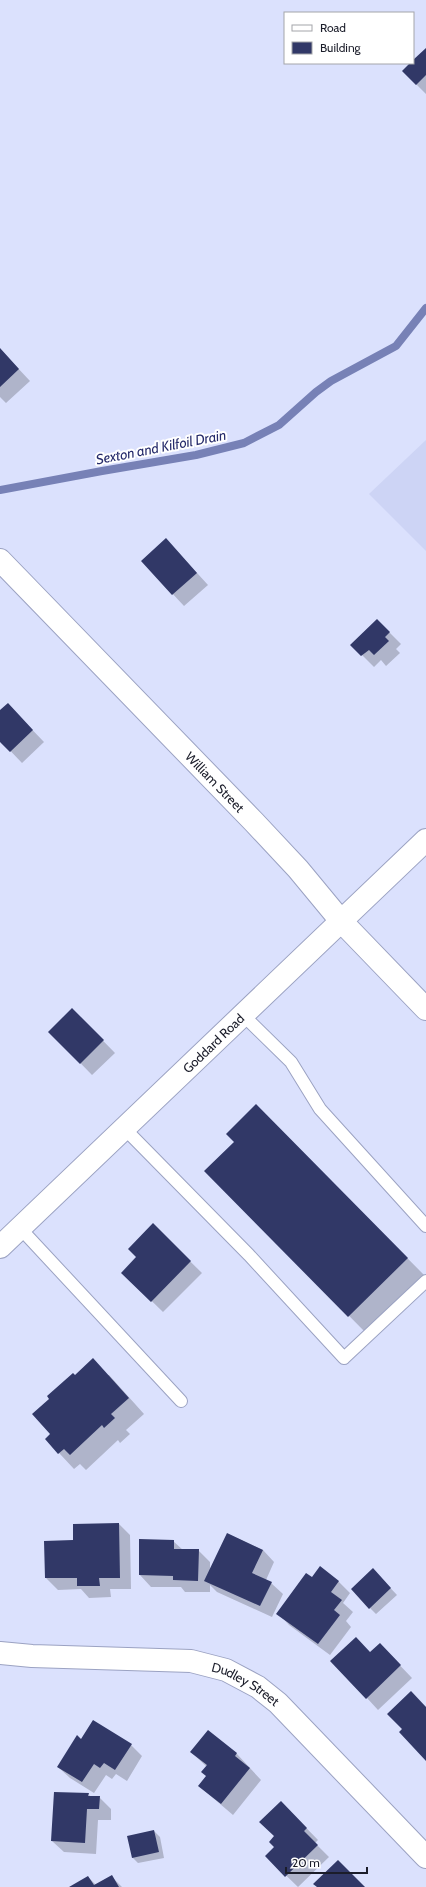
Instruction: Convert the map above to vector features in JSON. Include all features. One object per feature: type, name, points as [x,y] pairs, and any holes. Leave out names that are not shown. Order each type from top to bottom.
[{"type":"street","name":"William Street","points":[[0,560],[269,838],[298,869],[341,921],[426,1009]]},
{"type":"street","name":"Goddard Road","points":[[0,1247],[426,840]]},
{"type":"street","name":"Dudley Street","points":[[0,1653],[32,1656],[191,1661],[226,1670],[258,1687],[278,1703],[426,1857]]},
{"type":"lane","points":[[243,1015],[291,1062],[320,1109],[426,1226]]},
{"type":"lane","points":[[125,1129],[249,1256],[344,1358],[426,1281]]},
{"type":"lane","points":[[20,1228],[181,1401]]},
{"type":"shaded area","points":[[426,440],[426,551],[369,494]]},
{"type":"building","points":[[426,48],[426,75],[416,85],[402,71],[409,64],[414,64],[414,59]]},
{"type":"building","points":[[0,348],[19,369],[0,387]]},
{"type":"building","points":[[166,538],[197,573],[172,595],[141,561]]},
{"type":"building","points":[[377,619],[390,632],[385,637],[389,641],[374,655],[369,650],[361,656],[350,645]]},
{"type":"building","points":[[8,703],[33,730],[10,752],[0,742],[0,710]]},
{"type":"building","points":[[72,1008],[104,1040],[80,1064],[48,1032]]},
{"type":"building","points":[[256,1104],[408,1258],[348,1317],[204,1171],[234,1142],[226,1134]]},
{"type":"building","points":[[153,1223],[191,1261],[151,1302],[121,1273],[136,1257],[128,1249]]},
{"type":"building","points":[[93,1358],[129,1398],[111,1414],[115,1418],[104,1428],[102,1425],[70,1455],[64,1449],[58,1454],[45,1439],[50,1434],[32,1414],[49,1399],[47,1396],[73,1373],[75,1375]]},
{"type":"building","points":[[119,1523],[120,1578],[99,1578],[100,1586],[77,1586],[77,1578],[45,1578],[44,1541],[73,1540],[73,1524]]},
{"type":"building","points":[[227,1533],[263,1550],[252,1573],[272,1582],[260,1606],[204,1581]]},
{"type":"building","points":[[139,1539],[174,1540],[174,1549],[199,1549],[198,1581],[173,1580],[173,1576],[139,1575]]},
{"type":"building","points":[[320,1566],[339,1581],[331,1592],[342,1600],[334,1610],[340,1615],[318,1644],[276,1614],[306,1573],[312,1577]]},
{"type":"building","points":[[373,1568],[391,1588],[369,1609],[351,1589]]},
{"type":"building","points":[[356,1637],[370,1652],[380,1643],[401,1665],[366,1699],[330,1661]]},
{"type":"building","points":[[411,1691],[426,1707],[426,1761],[399,1732],[402,1729],[387,1714]]},
{"type":"building","points":[[93,1720],[132,1744],[115,1770],[104,1763],[100,1768],[94,1764],[82,1782],[57,1767],[77,1735],[81,1739]]},
{"type":"building","points":[[208,1730],[237,1753],[235,1756],[250,1768],[221,1804],[198,1786],[206,1776],[201,1772],[207,1765],[190,1752]]},
{"type":"building","points":[[54,1792],[89,1793],[88,1796],[100,1796],[99,1809],[87,1809],[85,1843],[51,1841]]},
{"type":"building","points":[[281,1801],[307,1828],[304,1831],[318,1845],[285,1877],[265,1856],[274,1847],[269,1842],[274,1836],[259,1822]]},
{"type":"building","points":[[154,1830],[159,1852],[132,1858],[127,1836]]},
{"type":"building","points":[[338,1860],[365,1887],[317,1887],[313,1884]]},
{"type":"building","points":[[112,1875],[119,1887],[69,1887],[88,1876],[94,1885]]},
{"type":"waterway","name":"Sexton and Kilfoil Drain","points":[[0,490],[196,455],[244,443],[279,425],[316,392],[331,381],[396,346],[426,308]]}]
